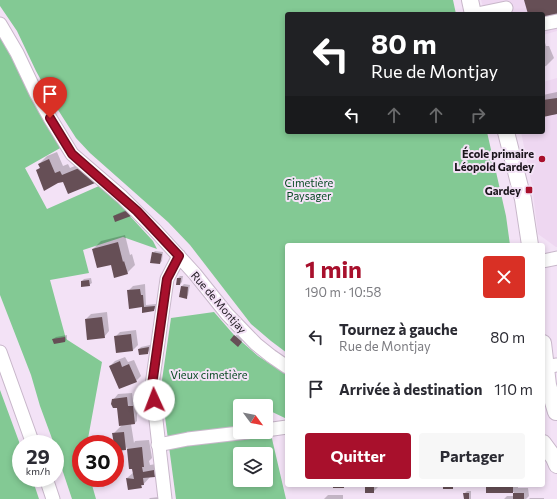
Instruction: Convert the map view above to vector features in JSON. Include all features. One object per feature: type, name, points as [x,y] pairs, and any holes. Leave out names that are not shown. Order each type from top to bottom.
[{"type":"main road","points":[[470,0],[473,12]]},
{"type":"main road","points":[[506,134],[523,199],[530,243]]},
{"type":"main road","points":[[515,172],[515,213],[519,243]]},
{"type":"main road","points":[[545,348],[552,366],[545,392],[552,411]]},
{"type":"main road","points":[[545,443],[557,439]]},
{"type":"main road","points":[[545,446],[557,465]]},
{"type":"street","points":[[486,12],[508,7]]},
{"type":"street","points":[[545,24],[557,21]]},
{"type":"street","name":"Rue de Montjay","points":[[0,24],[17,53],[36,93],[72,154],[137,211],[179,256],[227,314],[256,344],[285,366]]},
{"type":"street","points":[[165,499],[152,385],[167,279],[179,256]]},
{"type":"street","points":[[545,261],[557,258]]},
{"type":"street","points":[[0,352],[30,435]]},
{"type":"street","points":[[273,429],[285,427]]},
{"type":"street","points":[[158,445],[188,439],[233,434]]},
{"type":"street","points":[[49,487],[53,499]]},
{"type":"shaded area","points":[[481,0],[557,0],[557,31],[545,34],[545,12],[484,12]]},
{"type":"shaded area","name":"École primaire Léopold Gardey","points":[[557,78],[557,247],[538,234],[532,185],[521,134],[545,134],[545,81]]},
{"type":"green space","name":"Cimetière Paysager","points":[[0,0],[453,0],[456,12],[285,12],[285,134],[487,134],[506,216],[510,243],[285,243],[285,352],[251,324],[190,245],[168,222],[90,153],[76,138],[53,102],[17,31],[0,6]]},
{"type":"green space","points":[[0,37],[62,147],[25,168],[47,209],[99,186],[118,203],[153,241],[157,249],[123,237],[83,250],[89,273],[50,280],[66,339],[102,362],[89,435],[72,435],[72,487],[93,487],[96,499],[72,499],[64,475],[64,435],[51,435],[31,375],[0,295]]},
{"type":"green space","name":"Vieux cimetière","points":[[214,312],[234,335],[258,356],[285,374],[285,418],[273,412],[273,399],[233,399],[233,439],[272,439],[286,499],[176,499],[161,387],[171,318]]},
{"type":"green space","points":[[0,390],[17,435],[12,435],[12,487],[35,487],[39,499],[0,499]]},
{"type":"building","points":[[524,0],[557,0],[557,15],[545,18],[545,12],[527,12]]},
{"type":"building","points":[[557,98],[557,114],[545,117],[545,100]]},
{"type":"building","points":[[49,159],[55,173],[60,171],[62,175],[79,168],[95,183],[68,194],[63,182],[58,183],[44,191],[36,170],[40,168],[38,164]]},
{"type":"building","points":[[126,211],[131,216],[115,222],[113,216]]},
{"type":"building","points":[[118,242],[128,274],[114,278],[111,265],[97,268],[92,249]]},
{"type":"building","points":[[152,252],[162,254],[160,264],[150,263]]},
{"type":"building","points":[[177,278],[181,278],[180,285],[176,285]]},
{"type":"building","points":[[89,280],[90,286],[81,287],[81,281]]},
{"type":"building","points":[[181,286],[188,287],[187,299],[179,297]]},
{"type":"building","points":[[140,289],[141,295],[143,295],[144,307],[155,306],[154,311],[142,313],[142,307],[129,309],[127,290]]},
{"type":"building","points":[[102,317],[105,338],[87,340],[85,319]]},
{"type":"building","points":[[131,334],[133,351],[116,353],[114,336]]},
{"type":"building","points":[[234,335],[242,342],[238,347],[230,340]]},
{"type":"building","points":[[65,337],[65,342],[54,344],[52,339]]},
{"type":"building","points":[[149,347],[148,354],[139,355],[138,349]]},
{"type":"building","points":[[120,361],[122,367],[129,364],[137,382],[119,389],[109,366]]},
{"type":"building","points":[[127,397],[128,406],[133,406],[135,424],[119,426],[117,408],[113,408],[111,404],[112,399]]},
{"type":"building","points":[[124,432],[126,450],[124,450],[124,435],[112,435],[112,433]]},
{"type":"building","points":[[142,447],[143,472],[154,470],[155,477],[143,478],[144,485],[141,485],[142,488],[128,490],[126,478],[134,479],[132,469],[129,469],[127,449]]},
{"type":"building","points":[[333,487],[344,487],[344,488]]},
{"type":"building","points":[[365,487],[374,487],[374,493],[365,493]]},
{"type":"building","points":[[443,487],[453,487],[453,489],[443,489]]},
{"type":"building","points":[[486,487],[513,487],[513,493],[486,493]]},
{"type":"building","points":[[463,493],[469,493],[469,499],[464,499]]},
{"type":"building","points":[[513,493],[524,493],[524,499],[513,499]]},
{"type":"place","name":"École primaire Léopold Gardey","points":[[542,159]]},
{"type":"place","name":"Gardey","points":[[529,190]]},
{"type":"route","points":[[50,118],[72,154],[137,211],[179,256],[175,261],[167,279],[152,385],[154,400]]}]
